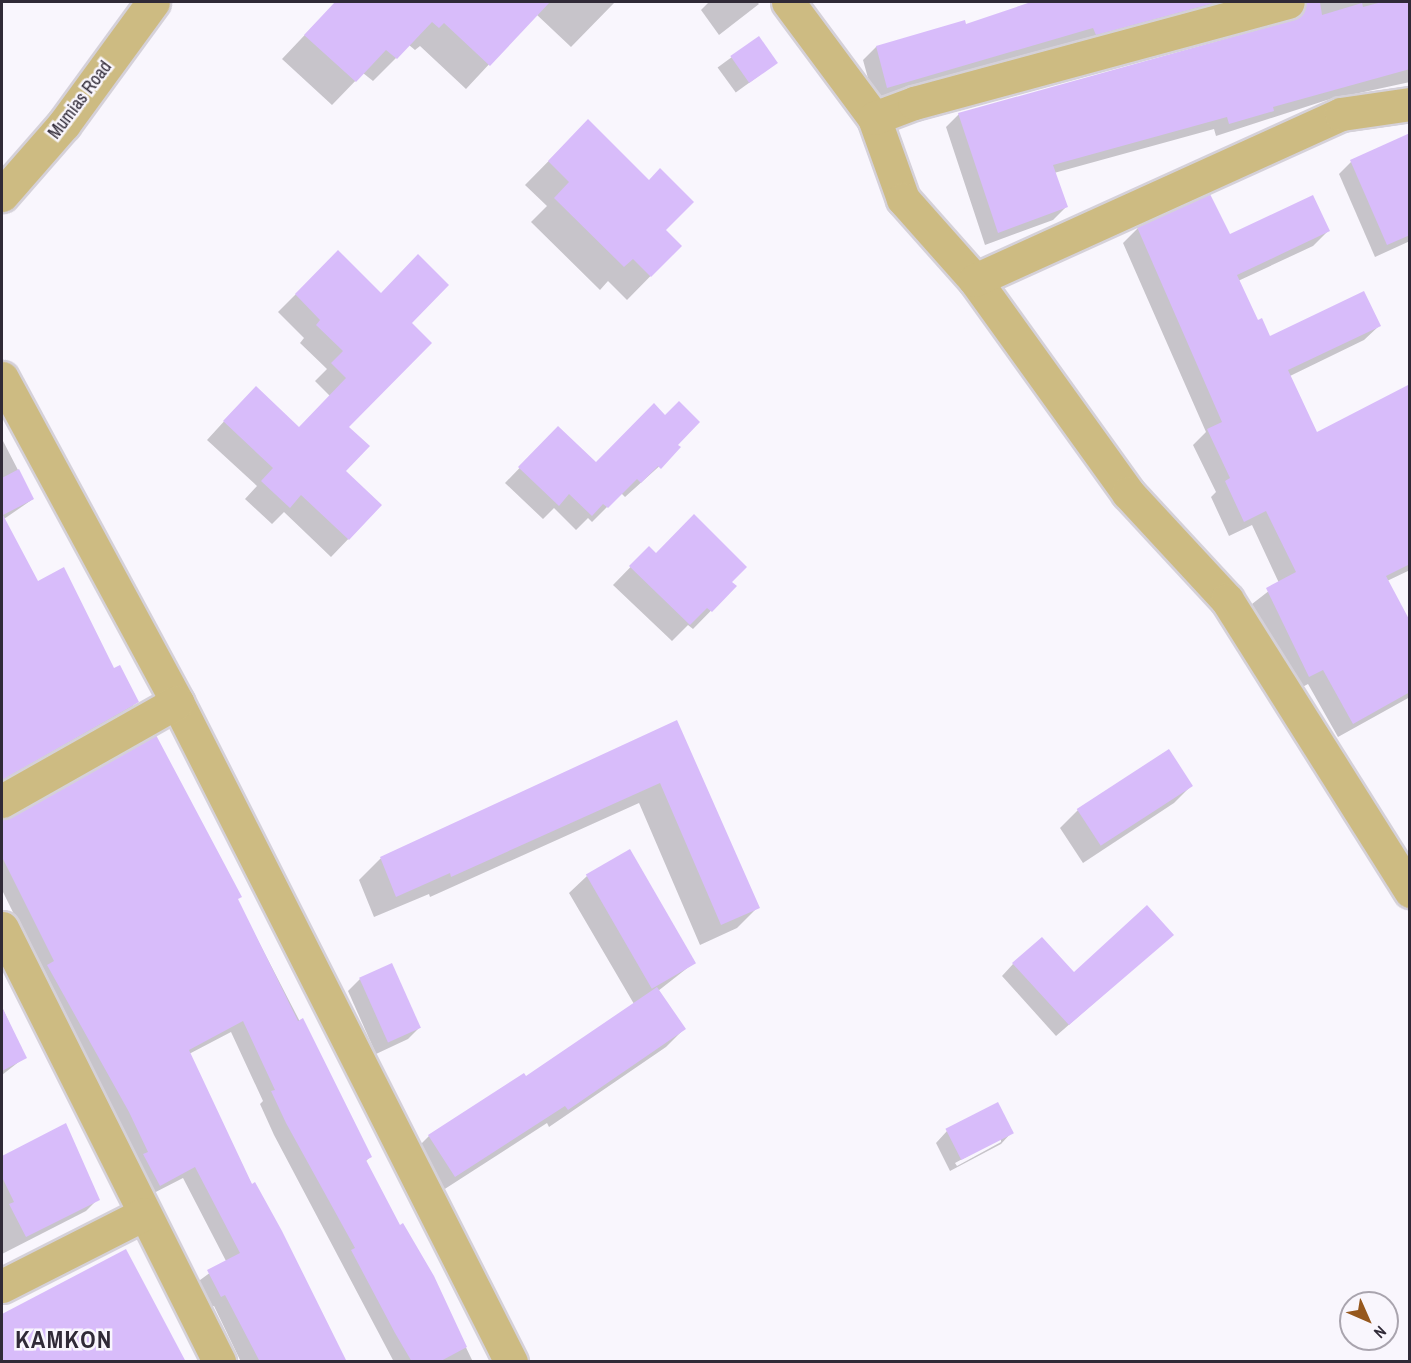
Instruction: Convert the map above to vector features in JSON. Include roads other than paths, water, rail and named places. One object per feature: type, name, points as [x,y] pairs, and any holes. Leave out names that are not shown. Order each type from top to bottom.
[{"type":"street","name":"Mumias Road","points":[[2,195],[64,124],[153,2]]},
{"type":"street","points":[[788,2],[874,118],[903,199],[975,280],[1128,493],[1227,600],[1410,891]]},
{"type":"street","points":[[874,118],[914,103],[1288,2]]},
{"type":"street","points":[[975,280],[1341,114],[1410,104]]},
{"type":"street","points":[[2,378],[177,702],[511,1362]]},
{"type":"street","points":[[2,801],[177,702]]},
{"type":"street","points":[[2,928],[219,1362]]},
{"type":"street","points":[[2,1286],[144,1214]]},
{"type":"district","name":"KAMKON","points":[[64,1340]]}]
